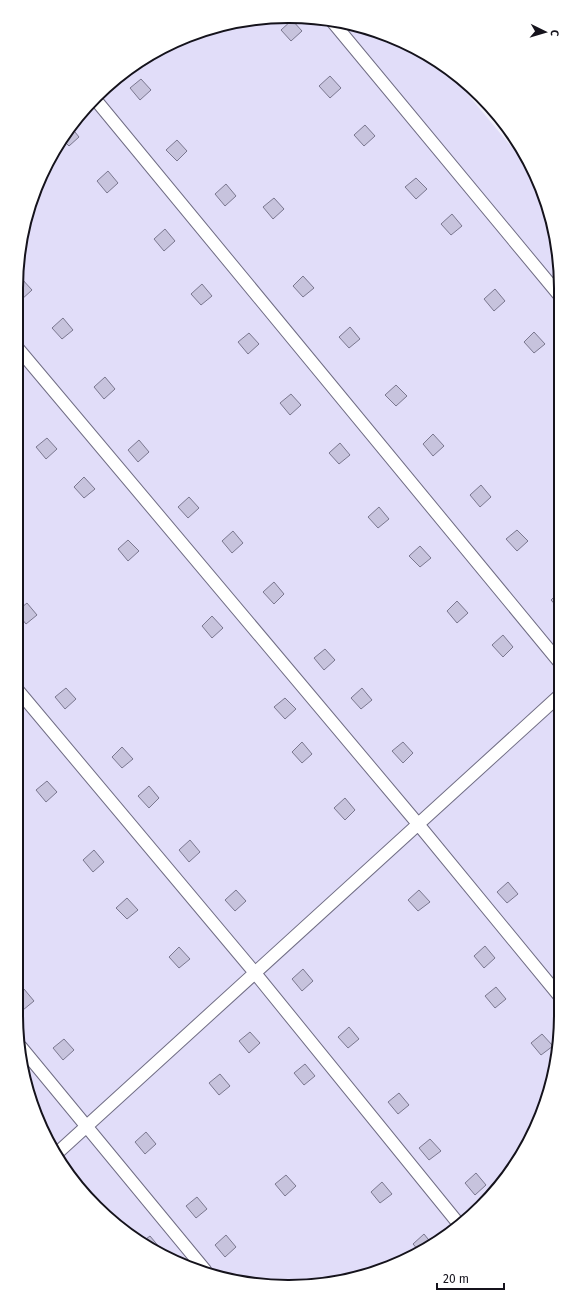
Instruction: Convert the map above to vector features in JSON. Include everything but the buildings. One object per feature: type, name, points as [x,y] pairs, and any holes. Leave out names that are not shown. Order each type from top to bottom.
[{"type":"lane","points":[[337,28],[554,289]]},
{"type":"lane","points":[[99,103],[554,656]]},
{"type":"lane","points":[[23,354],[418,824],[554,989]]},
{"type":"lane","points":[[23,696],[255,973],[456,1220]]},
{"type":"lane","points":[[61,1150],[554,700]]},
{"type":"lane","points":[[26,1053],[201,1265]]},
{"type":"shaded area","points":[[288,23],[323,25],[340,28],[374,37],[406,50],[436,68],[462,87],[515,151],[527,171],[540,203],[552,254],[554,288],[554,1014],[552,1049],[549,1066],[534,1116],[527,1132],[509,1162],[488,1190],[464,1214],[436,1235],[406,1253],[390,1260],[340,1275],[323,1278],[288,1280],[254,1278],[237,1275],[203,1266],[171,1253],[127,1225],[113,1214],[89,1190],[68,1162],[50,1132],[37,1100],[28,1066],[25,1049],[23,1014],[23,288],[25,254],[28,237],[37,203],[50,171],[68,141],[89,113],[113,89],[141,68],[171,50],[203,37],[254,25]]}]
